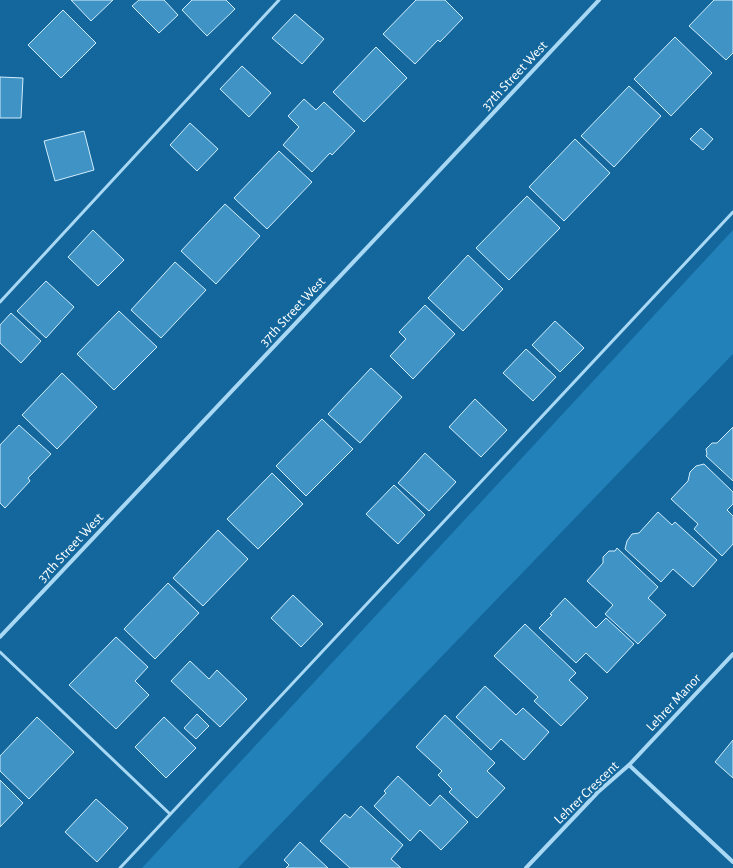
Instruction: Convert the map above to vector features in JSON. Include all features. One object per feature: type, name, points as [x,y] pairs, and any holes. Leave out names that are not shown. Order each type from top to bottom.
[{"type":"street","name":"37th Street West","points":[[0,636],[399,215],[599,0]]},
{"type":"street","name":"Lehrer Manor","points":[[629,765],[733,654]]},
{"type":"street","name":"Lehrer Crescent","points":[[526,868],[598,792],[629,765],[733,862]]},
{"type":"lane","points":[[0,302],[279,0]]},
{"type":"lane","points":[[120,868],[733,212]]},
{"type":"lane","points":[[0,652],[170,814]]},
{"type":"shaded area","points":[[733,230],[733,354],[238,868],[142,868]]},
{"type":"building","points":[[71,0],[113,0],[91,21]]},
{"type":"building","points":[[139,0],[164,0],[178,15],[159,33],[132,6]]},
{"type":"building","points":[[192,0],[226,0],[235,9],[207,36],[182,10]]},
{"type":"building","points":[[416,0],[445,0],[463,18],[440,42],[438,40],[415,64],[383,34]]},
{"type":"building","points":[[714,0],[733,0],[733,53],[726,60],[689,26]]},
{"type":"building","points":[[63,10],[96,43],[61,78],[28,45]]},
{"type":"building","points":[[295,14],[324,39],[302,64],[272,38]]},
{"type":"building","points":[[675,37],[712,73],[671,116],[634,79]]},
{"type":"building","points":[[376,47],[407,78],[364,122],[333,92]]},
{"type":"building","points":[[242,66],[271,93],[249,117],[220,89]]},
{"type":"building","points":[[0,77],[23,78],[21,118],[0,118]]},
{"type":"building","points":[[629,86],[661,116],[614,167],[581,136]]},
{"type":"building","points":[[304,99],[316,110],[324,102],[355,131],[332,155],[330,153],[312,172],[283,145],[299,127],[288,116]]},
{"type":"building","points":[[190,123],[218,149],[197,171],[170,145]]},
{"type":"building","points":[[701,128],[713,139],[703,150],[690,139]]},
{"type":"building","points":[[84,131],[94,170],[55,181],[44,141]]},
{"type":"building","points":[[575,139],[610,173],[564,221],[529,187]]},
{"type":"building","points":[[279,151],[312,182],[267,229],[234,198]]},
{"type":"building","points":[[527,196],[560,228],[509,280],[476,248]]},
{"type":"building","points":[[225,204],[260,236],[216,284],[181,251]]},
{"type":"building","points":[[93,230],[124,260],[98,286],[68,257]]},
{"type":"building","points":[[468,255],[503,289],[463,331],[428,298]]},
{"type":"building","points":[[175,262],[206,290],[161,338],[131,310]]},
{"type":"building","points":[[46,281],[74,307],[46,338],[17,311]]},
{"type":"building","points":[[425,305],[455,334],[413,379],[390,356],[406,339],[399,332]]},
{"type":"building","points":[[119,311],[157,347],[114,390],[77,354]]},
{"type":"building","points":[[11,313],[41,341],[21,363],[0,343],[0,325]]},
{"type":"building","points":[[555,321],[584,348],[560,372],[532,345]]},
{"type":"building","points":[[526,349],[556,377],[533,401],[503,373]]},
{"type":"building","points":[[371,368],[402,397],[360,443],[328,414]]},
{"type":"building","points":[[62,373],[97,407],[57,449],[22,415]]},
{"type":"building","points":[[475,399],[507,430],[481,457],[449,427]]},
{"type":"building","points":[[322,419],[353,449],[306,496],[276,466]]},
{"type":"building","points":[[19,425],[51,454],[28,478],[30,481],[5,508],[0,503],[0,445]]},
{"type":"building","points":[[733,427],[733,481],[706,456],[706,449],[712,443],[717,443]]},
{"type":"building","points":[[425,453],[456,482],[429,511],[398,483]]},
{"type":"building","points":[[704,464],[733,492],[733,504],[727,510],[733,516],[733,544],[722,556],[694,529],[698,524],[671,499],[688,481],[690,472],[696,466]]},
{"type":"building","points":[[272,473],[303,504],[258,549],[227,519]]},
{"type":"building","points":[[394,485],[425,515],[398,544],[366,514]]},
{"type":"building","points":[[658,512],[672,525],[675,522],[717,560],[693,587],[673,569],[661,582],[625,549],[627,541],[632,534],[639,533]]},
{"type":"building","points":[[218,530],[248,559],[203,606],[173,578]]},
{"type":"building","points":[[617,548],[658,587],[648,598],[666,615],[638,644],[605,614],[613,605],[587,581],[603,563],[603,557],[609,551],[615,551]]},
{"type":"building","points":[[168,583],[199,613],[155,659],[124,629]]},
{"type":"building","points":[[293,595],[323,624],[301,647],[271,618]]},
{"type":"building","points":[[565,598],[596,628],[606,618],[634,644],[607,673],[586,653],[576,663],[539,628],[552,615],[550,614]]},
{"type":"building","points":[[525,624],[576,673],[569,680],[588,698],[561,726],[534,701],[538,697],[494,656]]},
{"type":"building","points":[[116,637],[148,667],[135,681],[149,695],[116,729],[69,685]]},
{"type":"building","points":[[190,661],[209,679],[217,670],[247,699],[220,727],[171,681]]},
{"type":"building","points":[[485,686],[516,715],[523,708],[549,732],[524,760],[501,739],[491,750],[456,717]]},
{"type":"building","points":[[197,714],[209,726],[196,739],[184,728]]},
{"type":"building","points":[[445,715],[495,763],[487,771],[505,788],[477,818],[449,792],[452,789],[438,775],[442,771],[416,747]]},
{"type":"building","points":[[37,717],[74,752],[29,799],[0,771],[0,756]]},
{"type":"building","points":[[164,717],[196,748],[166,778],[135,747]]},
{"type":"building","points":[[733,740],[733,778],[715,762]]},
{"type":"building","points":[[398,776],[430,806],[440,795],[468,822],[441,850],[420,830],[410,841],[374,806],[386,793],[384,791]]},
{"type":"building","points":[[0,780],[23,803],[0,827]]},
{"type":"building","points":[[96,799],[128,828],[97,862],[65,832]]},
{"type":"building","points":[[361,806],[403,845],[391,859],[401,868],[350,868],[320,841],[345,814],[350,818]]},
{"type":"building","points":[[300,842],[328,868],[286,868],[289,865],[284,860]]}]
